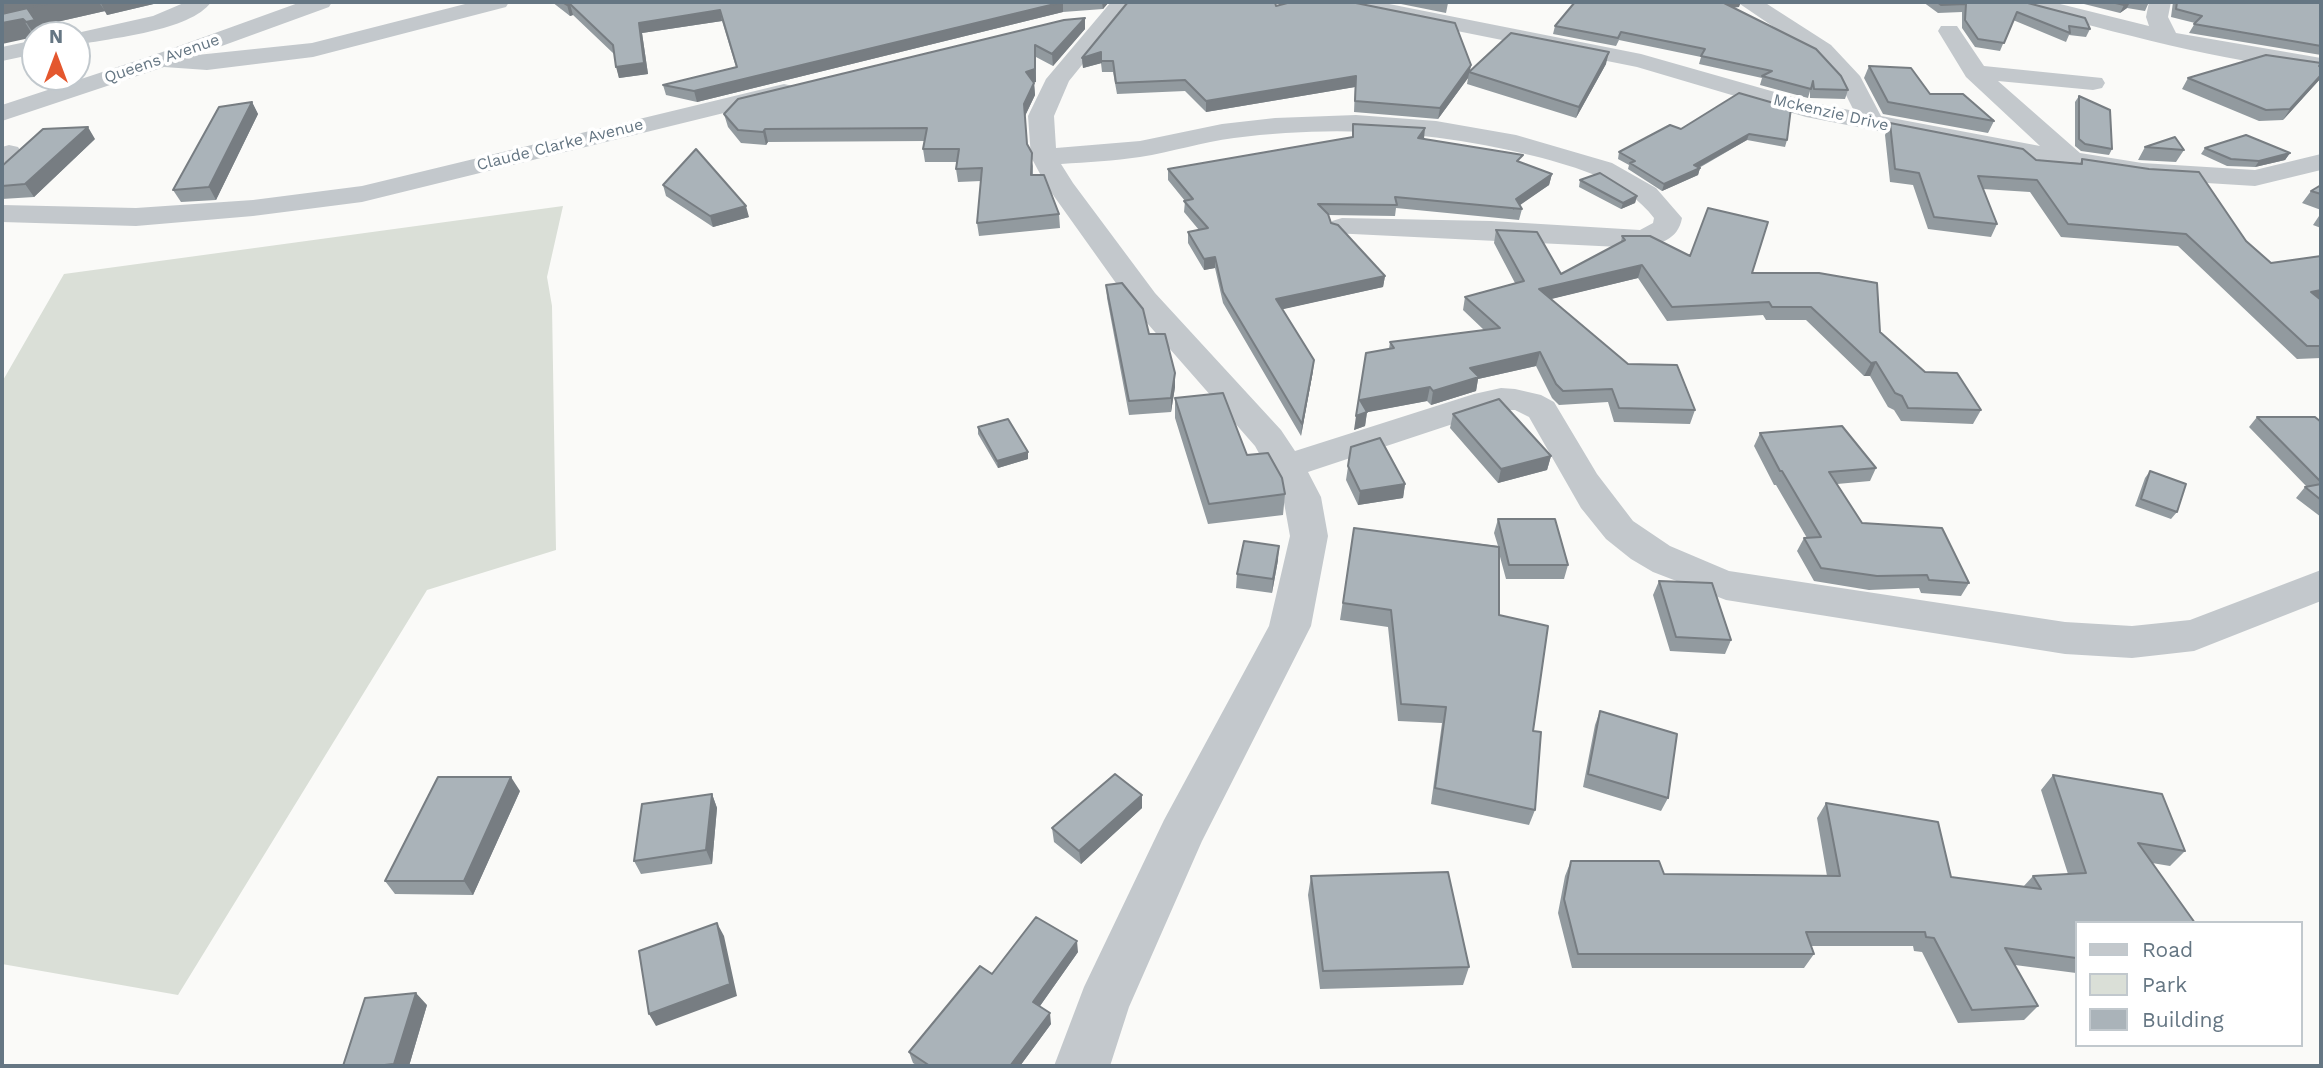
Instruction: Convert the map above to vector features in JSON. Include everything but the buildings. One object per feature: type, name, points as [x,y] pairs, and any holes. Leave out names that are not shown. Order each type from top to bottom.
[{"type":"street","points":[[91,34],[170,18],[193,9],[200,2]]},
{"type":"street","name":"Queens Avenue","points":[[2,113],[162,60],[321,2]]},
{"type":"street","points":[[162,60],[207,63],[313,50],[498,2]]},
{"type":"street","name":"Mckenzie Drive","points":[[1347,2],[1641,61],[1806,110],[1966,142],[2142,171],[2255,178],[2321,162]]},
{"type":"street","points":[[1748,2],[1803,31],[1843,68],[1866,105],[1871,123]]},
{"type":"street","points":[[2028,2],[2259,58],[2321,65]]},
{"type":"street","points":[[2160,2],[2156,11],[2158,26],[2168,38]]},
{"type":"street","points":[[1076,21],[1116,10]]},
{"type":"street","points":[[1082,1066],[1103,1005],[1181,835],[1290,626],[1308,536],[1302,497],[1287,466],[1268,438],[1144,299],[1060,185],[1044,157],[1041,116],[1058,79],[1116,10]]},
{"type":"street","points":[[1949,31],[1975,72],[2003,103],[2071,159]]},
{"type":"street","points":[[2,54],[21,50]]},
{"type":"street","points":[[1975,72],[2093,83]]},
{"type":"street","name":"Claude Clarke Avenue","points":[[2,214],[136,217],[253,208],[362,194],[808,85]]},
{"type":"street","points":[[1044,157],[1130,150],[1234,130],[1298,124],[1375,122],[1454,130],[1531,146],[1589,163],[1638,187],[1668,218],[1668,226],[1662,232],[1640,239],[1491,230],[1342,227]]},
{"type":"street","points":[[1287,466],[1486,402],[1508,398],[1533,404],[1542,411],[1605,513],[1633,542],[1677,568],[1726,585],[2065,638],[2132,642],[2194,635],[2321,585]]},
{"type":"green space","points":[[563,206],[547,277],[552,306],[556,550],[427,590],[178,995],[2,964],[2,382],[64,274]]}]
